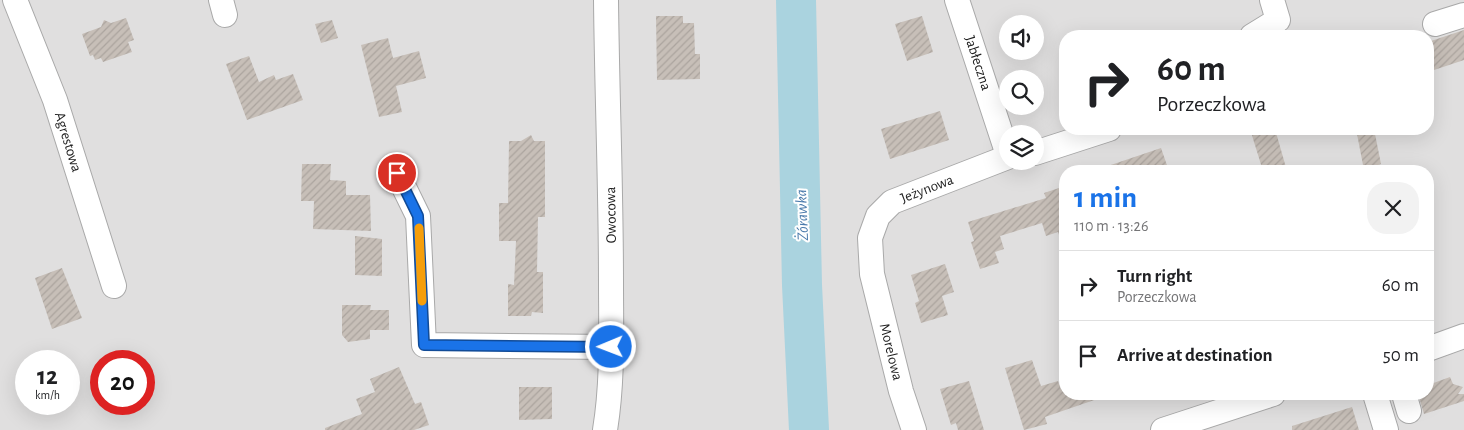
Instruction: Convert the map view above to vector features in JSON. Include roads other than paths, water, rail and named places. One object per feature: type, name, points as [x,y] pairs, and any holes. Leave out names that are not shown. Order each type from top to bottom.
[{"type":"street","name":"Agrestowa","points":[[16,0],[55,100],[114,286]]},
{"type":"street","name":"Owocowa","points":[[605,430],[609,404],[611,347],[612,204],[606,0]]},
{"type":"street","name":"Jabłeczna","points":[[957,0],[999,128]]},
{"type":"street","points":[[1257,30],[1275,10]]},
{"type":"street","points":[[1434,24],[1464,15]]},
{"type":"street","points":[[1044,150],[1090,135]]},
{"type":"street","name":"Jeżynowa","points":[[872,274],[870,238],[878,216],[892,202],[999,160]]},
{"type":"street","points":[[397,173],[418,216],[424,345],[611,347]]},
{"type":"street","name":"Morelowa","points":[[872,274],[901,392],[914,430]]},
{"type":"street","points":[[1434,347],[1464,336]]},
{"type":"street","points":[[1163,430],[1255,400]]},
{"type":"street","points":[[1377,400],[1386,430]]},
{"type":"waterway","name":"Żórawka","points":[[796,0],[802,285],[809,430]]}]
